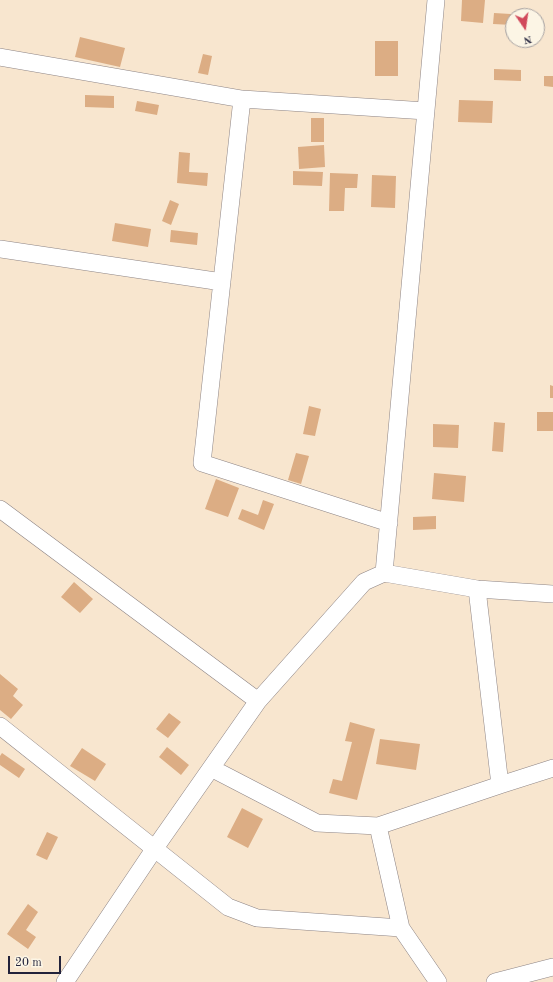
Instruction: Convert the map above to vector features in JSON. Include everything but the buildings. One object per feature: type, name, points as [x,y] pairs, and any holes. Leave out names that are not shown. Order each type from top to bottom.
[{"type":"street","points":[[384,573],[436,0]]},
{"type":"street","points":[[0,57],[242,99],[426,111]]},
{"type":"street","points":[[242,99],[202,463],[389,523]]},
{"type":"street","points":[[0,249],[222,282]]},
{"type":"street","points":[[0,509],[258,702]]},
{"type":"street","points":[[65,982],[155,848],[258,702],[364,582],[384,573],[477,589],[553,594]]},
{"type":"street","points":[[477,589],[500,785]]},
{"type":"street","points":[[0,726],[228,907],[258,918],[401,928]]},
{"type":"street","points":[[211,768],[317,823],[378,826],[553,768]]},
{"type":"street","points":[[378,826],[401,928],[438,982]]},
{"type":"street","points":[[496,982],[553,967]]}]
